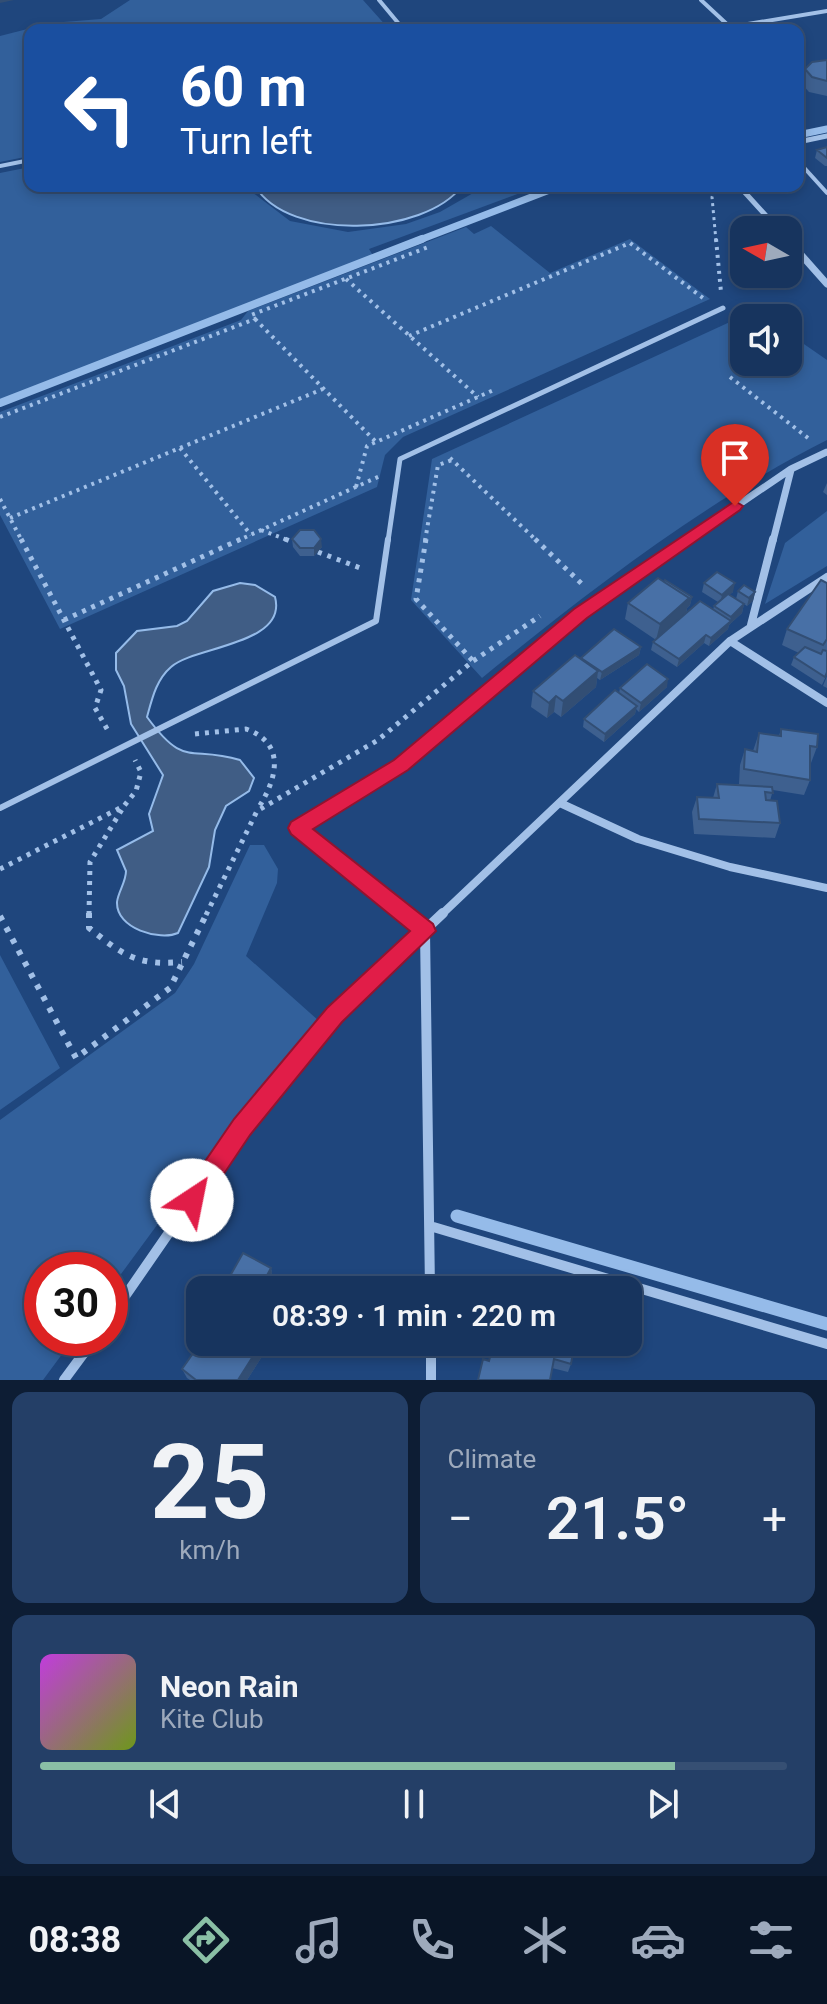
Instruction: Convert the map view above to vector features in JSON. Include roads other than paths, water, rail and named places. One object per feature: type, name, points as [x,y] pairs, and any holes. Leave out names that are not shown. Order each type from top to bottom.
[{"type":"street","points":[[804,141],[827,136]]},
{"type":"street","points":[[744,192],[766,216]]},
{"type":"street","points":[[802,256],[827,284]]},
{"type":"street","points":[[430,1276],[425,931],[298,828],[401,765],[580,613],[791,469],[827,452]]},
{"type":"street","points":[[751,625],[791,469]]},
{"type":"street","points":[[128,1292],[242,1127],[335,1015],[730,641],[827,577]]},
{"type":"street","points":[[730,641],[827,703]]},
{"type":"street","points":[[560,803],[638,839],[730,867],[827,888]]},
{"type":"street","points":[[430,1226],[827,1344]]},
{"type":"street","points":[[64,1380],[82,1356]]},
{"type":"street","points":[[431,1356],[431,1380]]},
{"type":"lane","points":[[379,0],[399,24]]},
{"type":"lane","points":[[701,0],[723,24]]},
{"type":"lane","points":[[756,24],[827,11]]},
{"type":"lane","points":[[0,166],[24,161]]},
{"type":"lane","points":[[804,168],[827,193]]},
{"type":"lane","points":[[0,808],[376,621],[400,459],[723,308]]},
{"type":"waterway","points":[[804,134],[827,129]]},
{"type":"waterway","points":[[417,241],[544,192]]},
{"type":"waterway","points":[[0,403],[422,239]]},
{"type":"waterway","points":[[457,1216],[827,1324]]}]
